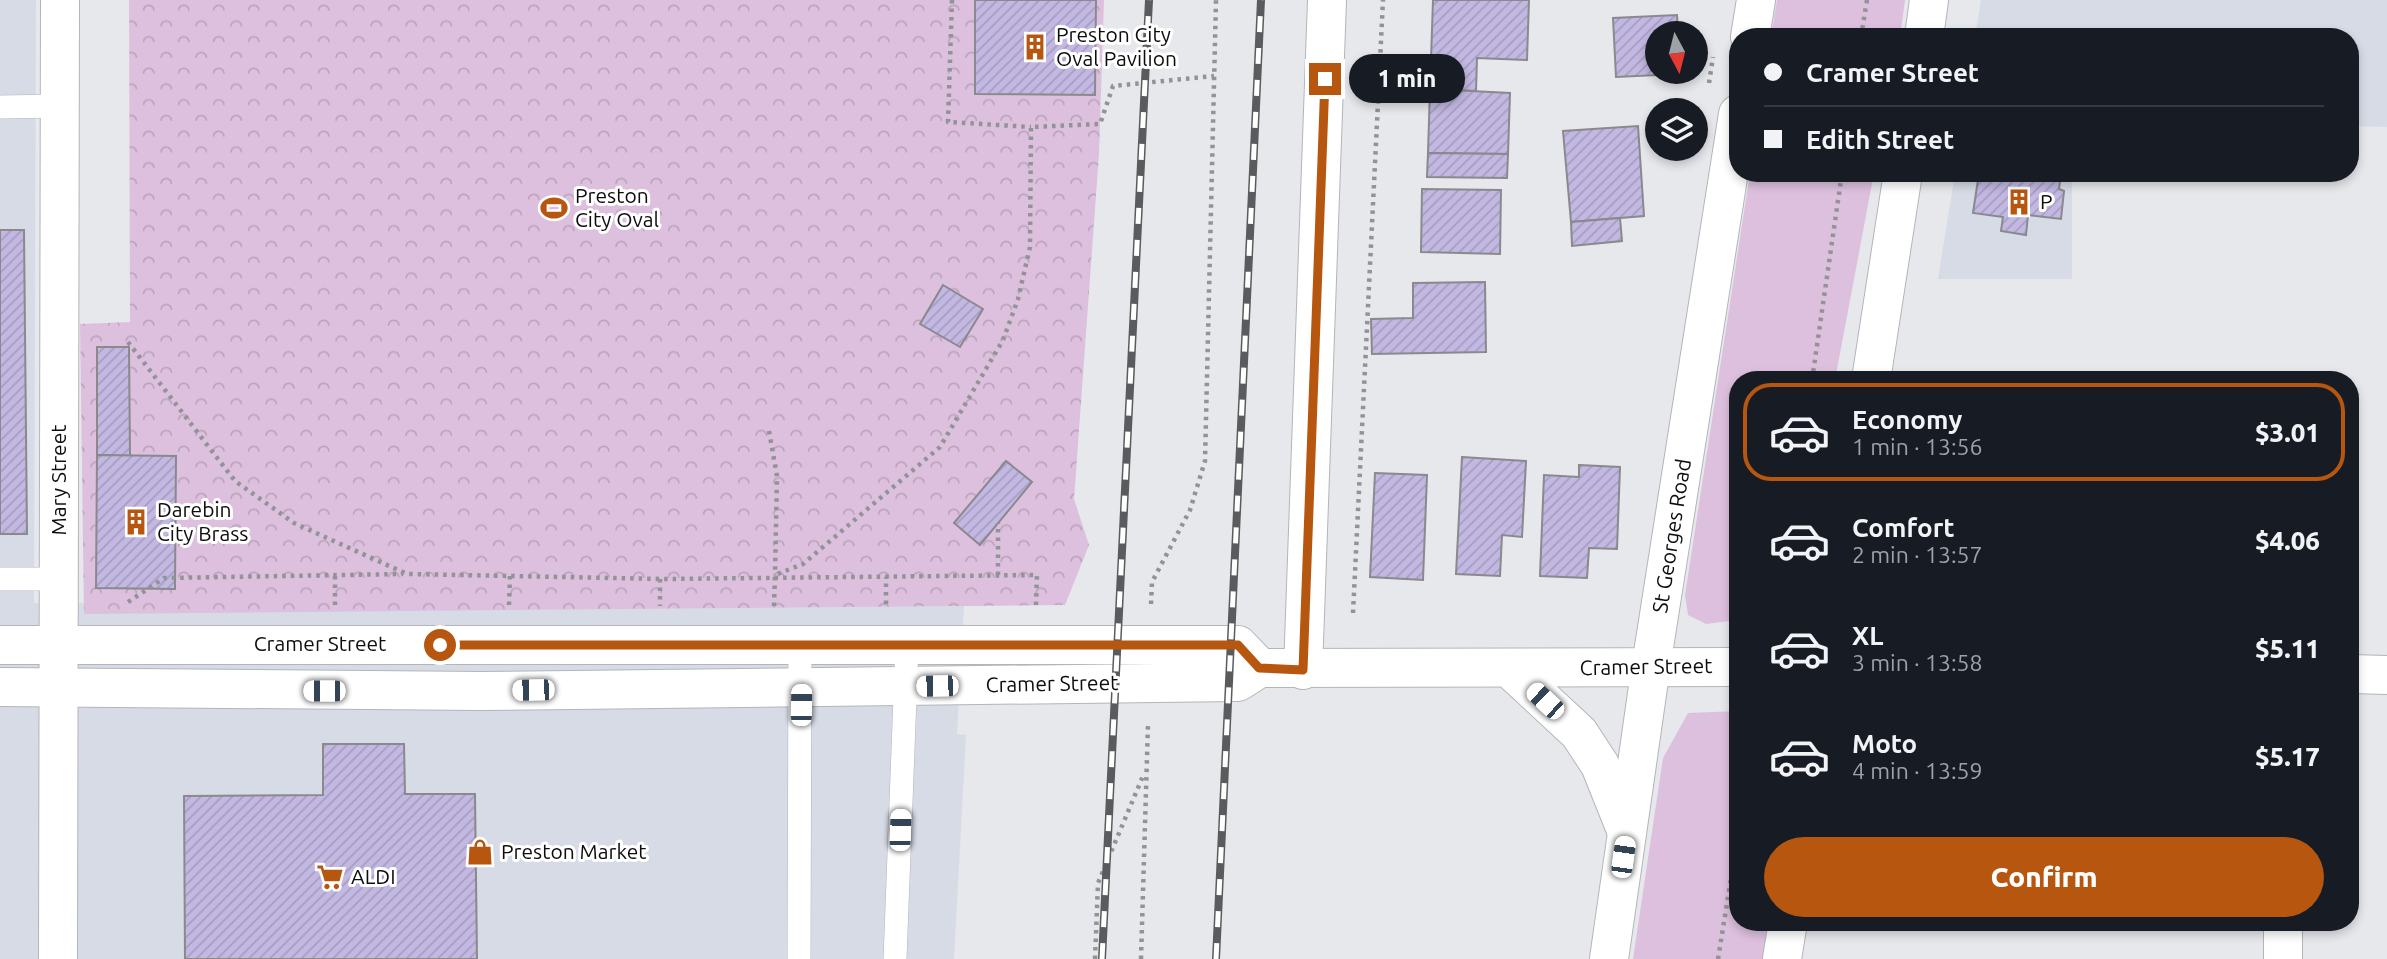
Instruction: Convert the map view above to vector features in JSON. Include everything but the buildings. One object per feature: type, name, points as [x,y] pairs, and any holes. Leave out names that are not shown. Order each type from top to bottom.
[{"type":"street","name":"Mary Street","points":[[58,959],[60,0]]},
{"type":"street","points":[[1303,670],[1327,0]]},
{"type":"street","points":[[1751,28],[1756,0]]},
{"type":"street","points":[[1925,28],[1929,0]]},
{"type":"street","name":"St Georges Road","points":[[1609,959],[1651,666],[1729,171]]},
{"type":"street","points":[[1872,371],[1902,182]]},
{"type":"street","name":"Cramer Street","points":[[0,645],[800,645],[896,631],[1150,664]]},
{"type":"street","name":"Cramer Street","points":[[0,687],[234,691],[905,687],[1150,664],[1238,645],[1259,668],[1303,670],[1729,667]]},
{"type":"street","points":[[1510,669],[1579,733],[1600,765],[1627,832]]},
{"type":"street","points":[[2359,674],[2387,675]]},
{"type":"street","points":[[1782,959],[1787,931]]},
{"type":"street","points":[[2283,931],[2283,959]]},
{"type":"lane","points":[[0,107],[60,106]]},
{"type":"lane","points":[[0,579],[59,579]]},
{"type":"lane","points":[[895,959],[905,687],[896,631]]},
{"type":"lane","points":[[799,959],[800,645]]},
{"type":"path","points":[[952,0],[948,122],[1031,127],[1100,124],[1113,86],[1214,76]]},
{"type":"path","points":[[1141,959],[1144,773],[1152,582],[1190,510],[1205,461],[1216,0]]},
{"type":"path","points":[[1353,613],[1383,0]]},
{"type":"path","points":[[1862,28],[1867,0]]},
{"type":"path","points":[[775,575],[803,564],[940,447],[1003,340],[1018,299],[1030,247],[1031,127]]},
{"type":"path","points":[[1813,371],[1841,182]]},
{"type":"path","points":[[128,342],[234,481],[294,523],[407,573]]},
{"type":"path","points":[[769,431],[777,476],[774,617]]},
{"type":"path","points":[[998,523],[998,575]]},
{"type":"path","points":[[124,605],[164,578],[407,573],[665,579],[775,575],[1037,575],[1036,614]]},
{"type":"path","points":[[335,575],[335,616]]},
{"type":"path","points":[[509,617],[510,576]]},
{"type":"path","points":[[886,576],[896,631]]},
{"type":"path","points":[[1096,959],[1098,883],[1144,773]]},
{"type":"path","points":[[1718,959],[1729,891]]},
{"type":"shaded area","points":[[0,0],[36,0],[34,603],[964,605],[957,734],[966,735],[954,959],[0,959]]},
{"type":"shaded area","points":[[1981,0],[2387,0],[2387,127],[2359,126],[2359,28],[1976,28]]},
{"type":"shaded area","points":[[1954,182],[2072,182],[2072,279],[1938,279]]},
{"type":"green space","name":"Preston City Oval","points":[[129,0],[1104,0],[1099,154],[1074,499],[1089,545],[1065,605],[84,614],[80,324],[130,322]]},
{"type":"green space","points":[[1777,0],[1905,0],[1901,28],[1772,28]]},
{"type":"green space","points":[[1749,182],[1872,182],[1837,371],[1729,371],[1729,621],[1706,624],[1688,615],[1685,595]]},
{"type":"green space","points":[[1729,711],[1729,931],[1768,931],[1764,959],[1633,959],[1663,758],[1688,713]]},
{"type":"railway","points":[[1102,959],[1149,0]]},
{"type":"railway","points":[[1216,959],[1261,0]]},
{"type":"place","name":"Preston City Oval Pavilion","points":[[1035,47]]},
{"type":"place","name":"P","points":[[2019,202]]},
{"type":"place","name":"Preston City Oval","points":[[554,208]]},
{"type":"place","name":"Darebin City Brass","points":[[136,522]]},
{"type":"place","name":"Preston Market","points":[[480,852]]},
{"type":"place","name":"ALDI","points":[[330,877]]},
{"type":"route","points":[[440,645],[1238,645],[1259,668],[1303,670],[1325,79]]}]
